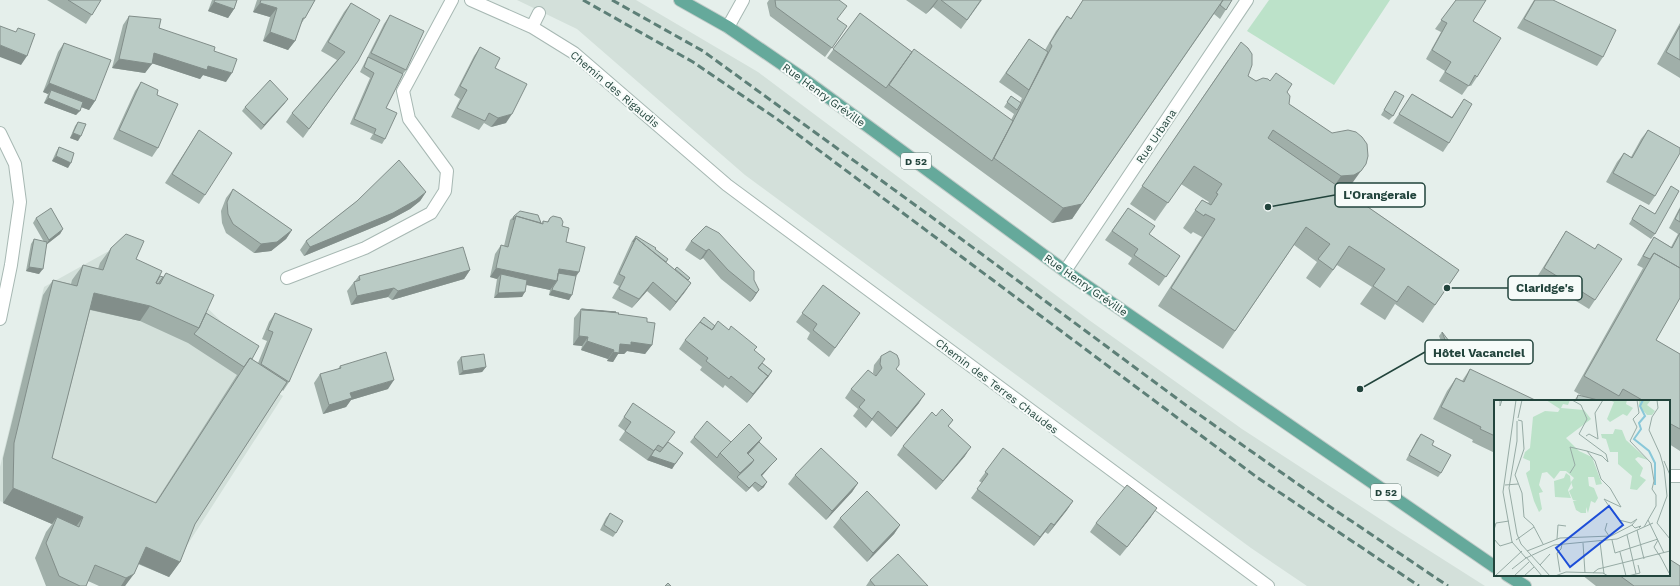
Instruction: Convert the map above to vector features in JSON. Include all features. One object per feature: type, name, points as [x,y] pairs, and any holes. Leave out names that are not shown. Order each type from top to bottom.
[{"type":"main road","name":"Rue Henry Gréville","points":[[680,0],[728,27],[798,75],[1065,272],[1494,566]]},
{"type":"main road","points":[[1510,576],[1525,586]]},
{"type":"street","points":[[287,278],[366,248],[431,213],[445,191],[447,171],[409,119],[403,91],[452,0]]},
{"type":"street","name":"Chemin des Rigaudis","points":[[471,0],[532,27],[580,57],[727,185]]},
{"type":"street","points":[[728,27],[743,0]]},
{"type":"street","name":"Rue Urbana","points":[[1065,272],[1247,0]]},
{"type":"street","points":[[532,27],[539,13]]},
{"type":"street","points":[[0,133],[15,164],[20,202],[11,265],[0,319]]},
{"type":"street","name":"Chemin des Terres Chaudes","points":[[727,185],[1268,586]]},
{"type":"shaded area","points":[[517,0],[636,0],[758,72],[1089,320],[1242,429],[1485,586],[1307,586],[1251,548],[745,175],[577,29]]},
{"type":"shaded area","points":[[107,252],[128,256],[200,301],[251,350],[246,374],[283,396],[168,575],[0,501],[0,467],[44,287]]},
{"type":"green space","points":[[1269,0],[1390,0],[1334,85],[1247,31]]},
{"type":"building","points":[[68,0],[101,0],[92,15]]},
{"type":"building","points":[[215,0],[237,0],[234,9],[214,2]]},
{"type":"building","points":[[261,0],[315,0],[305,18],[303,18],[295,41],[270,32],[277,8],[260,3]]},
{"type":"building","points":[[775,0],[839,0],[847,6],[837,19],[847,26],[832,48],[776,7]]},
{"type":"building","points":[[941,0],[981,0],[967,20]]},
{"type":"building","points":[[1083,0],[1223,0],[1082,204],[1063,208],[994,158],[1052,46],[1050,43],[1067,16],[1071,19]]},
{"type":"building","points":[[1223,0],[1232,0],[1226,10],[1220,5]]},
{"type":"building","points":[[1456,0],[1486,0],[1473,21],[1501,38],[1477,77],[1475,75],[1469,86],[1445,72],[1451,62],[1432,50],[1447,23],[1441,20]]},
{"type":"building","points":[[1535,0],[1553,0],[1616,30],[1603,57],[1524,19]]},
{"type":"building","points":[[351,3],[380,20],[358,61],[309,129],[292,113],[345,52],[328,42]]},
{"type":"building","points":[[860,13],[912,52],[886,88],[833,49]]},
{"type":"building","points":[[390,15],[424,31],[406,70],[371,53]]},
{"type":"building","points":[[129,16],[161,19],[159,28],[215,47],[214,51],[237,59],[232,73],[208,66],[207,70],[154,53],[152,64],[119,59]]},
{"type":"building","points":[[0,26],[16,32],[18,28],[35,34],[27,56],[0,45]]},
{"type":"building","points":[[1680,26],[1680,60],[1666,52]]},
{"type":"building","points":[[1029,39],[1048,52],[1029,90],[1006,73]]},
{"type":"building","points":[[1241,42],[1252,54],[1252,65],[1248,76],[1256,81],[1263,78],[1270,81],[1276,73],[1292,84],[1287,92],[1290,96],[1289,104],[1332,133],[1348,130],[1356,132],[1362,137],[1367,144],[1368,156],[1366,164],[1361,171],[1354,175],[1341,176],[1273,130],[1268,138],[1459,270],[1435,305],[1408,286],[1397,302],[1373,286],[1385,269],[1349,246],[1333,270],[1318,259],[1330,244],[1306,227],[1235,331],[1171,288],[1215,219],[1205,214],[1204,216],[1195,210],[1202,200],[1211,205],[1222,184],[1194,166],[1168,203],[1142,186]]},
{"type":"building","points":[[64,43],[111,60],[95,101],[49,83]]},
{"type":"building","points":[[480,47],[500,58],[495,68],[527,84],[512,114],[498,118],[489,113],[485,121],[457,108],[467,90],[460,86]]},
{"type":"building","points":[[914,49],[1013,121],[992,161],[889,85]]},
{"type":"building","points":[[368,57],[403,74],[386,108],[397,113],[385,139],[374,134],[376,129],[354,119],[374,73],[364,67]]},
{"type":"building","points":[[270,80],[288,99],[264,125],[245,107]]},
{"type":"building","points":[[141,82],[158,90],[157,95],[178,104],[158,148],[119,130]]},
{"type":"building","points":[[51,90],[83,102],[80,111],[48,98]]},
{"type":"building","points":[[1395,91],[1404,96],[1393,116],[1384,110]]},
{"type":"building","points":[[1412,94],[1452,118],[1464,99],[1472,104],[1449,143],[1399,114]]},
{"type":"building","points":[[1011,96],[1021,103],[1017,110],[1007,102]]},
{"type":"building","points":[[78,122],[86,124],[81,136],[73,133]]},
{"type":"building","points":[[199,130],[232,153],[205,195],[172,174]]},
{"type":"building","points":[[1648,130],[1680,148],[1680,153],[1655,196],[1613,173],[1624,153],[1632,158]]},
{"type":"building","points":[[59,147],[74,153],[71,163],[56,156]]},
{"type":"building","points":[[399,160],[426,192],[416,200],[393,213],[310,247],[306,241],[357,201]]},
{"type":"building","points":[[1671,186],[1679,191],[1655,234],[1632,219],[1640,205],[1655,214]]},
{"type":"building","points":[[233,189],[292,230],[277,242],[261,244],[233,224],[228,214],[227,202]]},
{"type":"building","points":[[51,208],[63,229],[49,240],[36,218]]},
{"type":"building","points":[[1128,208],[1155,226],[1149,234],[1180,256],[1166,277],[1134,255],[1138,249],[1112,231]]},
{"type":"building","points":[[1680,209],[1680,222],[1675,219]]},
{"type":"building","points":[[520,211],[538,215],[541,223],[516,216],[513,220],[514,216]]},
{"type":"building","points":[[516,216],[543,224],[543,221],[548,222],[553,216],[561,218],[563,222],[562,226],[569,228],[566,242],[585,247],[579,272],[559,269],[557,281],[496,268],[501,245],[508,247]]},
{"type":"building","points":[[706,226],[719,233],[754,271],[754,280],[759,290],[756,293],[728,270],[709,249],[706,251],[691,241]]},
{"type":"building","points":[[1566,231],[1595,249],[1598,244],[1622,259],[1595,300],[1544,268]]},
{"type":"building","points":[[1680,233],[1680,268],[1654,253],[1650,259],[1643,256],[1654,237],[1672,248]]},
{"type":"building","points":[[126,234],[144,241],[136,259],[162,271],[156,283],[160,284],[166,273],[214,295],[199,328],[150,306],[94,293],[52,458],[156,503],[250,358],[287,382],[195,524],[180,562],[146,547],[134,574],[126,578],[95,565],[86,586],[80,586],[59,576],[46,543],[57,517],[79,527],[83,517],[13,488],[14,443],[53,280],[77,286],[83,265],[103,270],[111,248]]},
{"type":"building","points":[[636,236],[656,248],[655,249],[668,259],[666,262],[636,238],[633,242]]},
{"type":"building","points":[[636,238],[691,283],[676,302],[653,282],[639,299],[619,289],[625,277],[619,274]]},
{"type":"building","points":[[34,239],[47,242],[43,269],[29,267]]},
{"type":"building","points":[[463,247],[470,270],[398,291],[394,288],[357,296],[354,282],[360,280],[359,276]]},
{"type":"building","points":[[1654,253],[1680,268],[1680,298],[1656,340],[1680,354],[1680,429],[1670,424],[1670,400],[1642,400],[1623,389],[1619,396],[1584,376]]},
{"type":"building","points":[[677,267],[690,278],[688,280],[675,269]]},
{"type":"building","points":[[558,273],[576,276],[572,295],[552,290],[557,281]]},
{"type":"building","points":[[501,274],[527,280],[525,292],[498,293]]},
{"type":"building","points":[[160,276],[163,277],[158,284],[156,283]]},
{"type":"building","points":[[823,285],[860,313],[835,348],[813,330],[817,324],[802,313]]},
{"type":"building","points":[[581,309],[647,318],[647,322],[655,323],[652,345],[631,342],[631,345],[620,344],[619,353],[587,341],[588,337],[579,336]]},
{"type":"building","points":[[582,309],[616,312],[582,310]]},
{"type":"building","points":[[206,313],[259,346],[252,359],[250,358],[244,367],[194,334],[199,328]]},
{"type":"building","points":[[275,313],[312,329],[289,382],[261,364],[273,332],[268,330]]},
{"type":"building","points":[[704,317],[715,326],[712,330],[700,322]]},
{"type":"building","points":[[718,321],[729,330],[731,326],[757,347],[754,350],[765,359],[758,368],[768,376],[753,394],[731,376],[729,379],[706,361],[708,358],[685,340],[700,322],[712,330]]},
{"type":"building","points":[[1442,332],[1456,350],[1448,347]]},
{"type":"building","points":[[890,351],[897,355],[899,360],[899,365],[896,369],[925,394],[897,428],[878,411],[872,419],[859,407],[865,400],[851,389],[868,370],[876,376],[882,368],[880,364],[881,356]]},
{"type":"building","points":[[386,352],[394,380],[350,393],[352,398],[329,405],[320,374],[341,368],[340,366]]},
{"type":"building","points":[[484,354],[486,367],[463,371],[461,357]]},
{"type":"building","points":[[762,363],[772,371],[765,380],[768,376],[758,368]]},
{"type":"building","points":[[1470,369],[1535,400],[1494,400],[1494,436],[1480,429],[1481,427],[1441,407],[1456,378],[1464,382]]},
{"type":"building","points":[[1578,395],[1598,400],[1576,400]]},
{"type":"building","points":[[633,403],[675,432],[663,448],[658,445],[654,451],[625,431],[631,422],[624,417]]},
{"type":"building","points":[[942,409],[953,420],[948,426],[971,447],[943,481],[903,446],[932,412],[936,416]]},
{"type":"building","points":[[707,421],[731,442],[717,458],[694,437]]},
{"type":"building","points":[[749,424],[762,438],[747,453],[754,460],[740,473],[720,453]]},
{"type":"building","points":[[1421,434],[1434,441],[1432,445],[1451,455],[1441,473],[1409,455]]},
{"type":"building","points":[[668,442],[683,453],[675,464],[651,456],[655,449],[660,452]]},
{"type":"building","points":[[759,442],[777,459],[761,475],[767,482],[762,487],[755,482],[749,488],[737,477],[754,460],[748,454]]},
{"type":"building","points":[[821,448],[858,483],[832,511],[795,475]]},
{"type":"building","points":[[1003,448],[1073,501],[1054,525],[1051,523],[1040,537],[977,489],[988,474],[985,472]]},
{"type":"building","points":[[1127,485],[1157,508],[1127,547],[1096,523]]},
{"type":"building","points":[[867,491],[900,525],[873,553],[840,518]]},
{"type":"building","points":[[610,513],[623,521],[616,533],[604,525]]},
{"type":"building","points":[[898,554],[928,586],[875,586],[870,580]]},
{"type":"building","points":[[1670,560],[1680,566],[1680,586],[1634,586],[1620,576],[1670,576]]},
{"type":"railway","points":[[583,0],[693,62],[777,119],[1258,478],[1419,586]]},
{"type":"railway","points":[[612,0],[703,51],[933,218],[1187,406],[1329,506],[1448,586]]},
{"type":"place","name":"L'Orangeraie","points":[[1268,207]]},
{"type":"place","name":"Claridge's","points":[[1447,288]]},
{"type":"place","name":"Hôtel Vacanciel","points":[[1360,389]]}]
